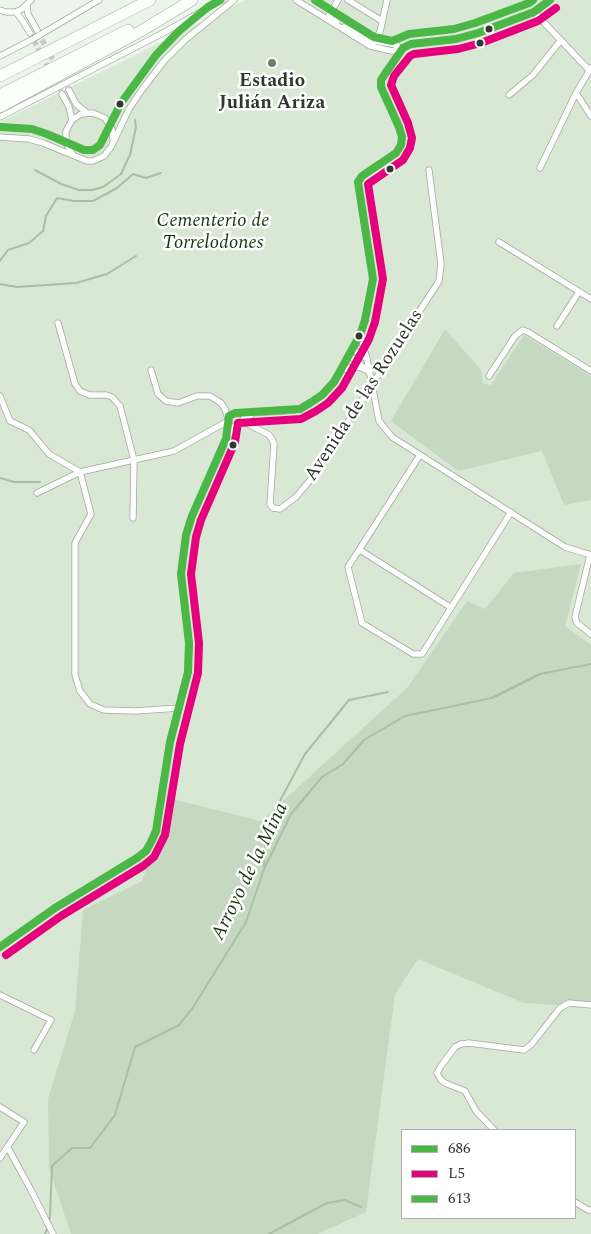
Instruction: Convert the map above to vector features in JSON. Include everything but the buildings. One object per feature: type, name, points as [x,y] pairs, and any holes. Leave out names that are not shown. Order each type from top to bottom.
[{"type":"highway","points":[[0,76],[150,0]]},
{"type":"highway","points":[[0,95],[188,0]]},
{"type":"highway","points":[[0,107],[141,31],[192,0]]},
{"type":"street","points":[[0,10],[16,12],[27,6],[31,0]]},
{"type":"street","points":[[0,56],[99,0]]},
{"type":"street","points":[[0,117],[222,0]]},
{"type":"street","points":[[0,137],[30,139],[87,161],[98,160],[108,152],[121,124],[141,91],[164,61],[186,39],[234,0]]},
{"type":"street","points":[[214,15],[240,0]]},
{"type":"street","points":[[296,0],[372,44],[392,51],[411,44],[456,39],[478,34],[534,12],[550,0]]},
{"type":"street","points":[[338,0],[330,12],[330,18],[372,44]]},
{"type":"street","points":[[348,0],[382,21]]},
{"type":"street","points":[[372,44],[380,32],[387,0]]},
{"type":"street","points":[[27,6],[28,14],[37,30]]},
{"type":"street","points":[[16,12],[30,34]]},
{"type":"street","points":[[534,12],[590,69],[576,93],[540,168]]},
{"type":"street","points":[[508,95],[533,74],[561,40]]},
{"type":"street","points":[[235,414],[300,409],[322,395],[330,387],[360,335],[365,320],[372,278],[358,182],[362,176],[396,153],[401,145],[402,136],[399,127],[380,87],[381,80],[401,48]]},
{"type":"street","points":[[69,90],[76,104],[87,113]]},
{"type":"street","points":[[576,93],[591,116]]},
{"type":"street","points":[[62,94],[72,120]]},
{"type":"street","points":[[76,157],[71,153],[66,142],[66,131],[72,120],[81,114],[99,115],[105,118],[112,129],[113,141]]},
{"type":"street","name":"Avenida de las Rozuelas","points":[[241,420],[272,439],[274,444],[270,504],[272,508],[280,509],[292,501],[304,489],[435,289],[440,276],[441,264],[429,170]]},
{"type":"street","points":[[499,242],[591,300]]},
{"type":"street","points":[[557,326],[579,292]]},
{"type":"street","points":[[58,324],[75,384],[84,394],[106,395],[120,406],[134,460],[133,518]]},
{"type":"street","points":[[489,376],[515,336],[523,330],[591,370]]},
{"type":"street","points":[[360,335],[367,359],[377,413],[384,429],[392,437],[565,547],[590,555],[576,617],[577,623],[591,634]]},
{"type":"street","points":[[351,352],[368,371]]},
{"type":"street","points":[[351,352],[367,359]]},
{"type":"street","points":[[340,371],[359,367],[368,371]]},
{"type":"street","points":[[150,370],[158,394],[166,402],[178,403],[197,396],[210,396],[221,403],[230,423]]},
{"type":"street","points":[[0,396],[10,421],[29,430],[49,454],[80,472],[91,514],[75,543],[76,684],[80,691],[90,704],[104,710],[134,711],[179,708]]},
{"type":"street","points":[[225,409],[240,416],[241,420]]},
{"type":"street","points":[[37,494],[80,472],[174,451],[230,423],[239,425],[241,420],[250,413]]},
{"type":"street","points":[[248,424],[250,413]]},
{"type":"street","points":[[0,947],[55,908],[137,858],[146,850],[156,831],[170,742],[190,658],[181,574],[183,549],[192,516],[235,414]]},
{"type":"street","points":[[420,455],[348,567],[362,623],[413,654],[422,654],[511,512]]},
{"type":"street","points":[[360,550],[450,607]]},
{"type":"street","points":[[0,995],[50,1020],[34,1050]]},
{"type":"street","points":[[493,1129],[476,1112],[465,1091],[446,1084],[441,1080],[437,1073],[440,1066],[455,1048],[461,1044],[469,1043],[524,1050],[531,1045],[560,1008],[569,1003],[591,1005]]},
{"type":"street","points":[[0,1107],[24,1122],[0,1158]]},
{"type":"street","points":[[8,1148],[53,1234]]},
{"type":"street","points":[[576,1203],[591,1210]]},
{"type":"green space","name":"Cementerio de Torrelodones","points":[[246,0],[591,0],[591,1234],[0,1234],[0,122]]},
{"type":"green space","points":[[445,329],[481,370],[483,383],[491,385],[524,335],[591,376],[591,500],[564,505],[542,451],[458,471],[391,421]]},
{"type":"green space","points":[[581,564],[565,626],[591,645],[591,1007],[524,1003],[418,959],[395,994],[366,1212],[318,1234],[71,1234],[49,1168],[48,1099],[75,1011],[83,910],[142,881],[172,799],[261,821],[407,688],[467,601],[485,609],[514,573]]},
{"type":"waterway","points":[[35,170],[61,184],[79,190],[92,190],[103,187],[121,174],[130,155],[136,127],[135,120]]},
{"type":"waterway","points":[[0,261],[8,250],[29,243],[43,231],[46,216],[57,198],[74,201],[93,201],[117,188],[133,174],[146,178],[161,173]]},
{"type":"waterway","points":[[0,284],[17,287],[76,283],[107,274],[136,256]]},
{"type":"waterway","points":[[0,478],[14,482],[40,482]]},
{"type":"waterway","name":"Arroyo de la Mina","points":[[49,1222],[52,1166],[72,1148],[90,1148],[115,1115],[135,1047],[179,1025],[192,1009],[246,922],[264,869],[291,814],[322,777],[343,764],[364,740],[405,716],[492,698],[540,674],[591,664]]},
{"type":"waterway","points":[[264,867],[266,827],[305,754],[349,700],[388,692]]},
{"type":"waterway","points":[[269,1234],[327,1203],[345,1200],[361,1207]]},
{"type":"waterway","name":"Arroyo de la Mina","points":[[45,1234],[48,1227]]},
{"type":"tunnel","points":[[38,32],[57,68]]},
{"type":"tunnel","points":[[30,33],[62,94]]},
{"type":"transit line","name":"613","points":[[1,127],[32,129],[84,150],[93,150],[100,145],[121,103],[156,55],[179,31],[208,7],[220,0]]},
{"type":"transit line","name":"613","points":[[315,0],[374,37],[392,41],[409,34],[454,29],[475,23],[533,0]]},
{"type":"transit line","name":"686","points":[[358,182],[362,176],[396,153],[401,145],[402,137],[399,127],[381,87],[381,80],[403,48],[411,44],[456,39],[478,33],[534,12],[550,0]]},
{"type":"transit line","name":"L5","points":[[6,955],[61,916],[143,866],[154,857],[165,835],[180,744],[198,673],[199,643],[191,574],[196,537],[201,520],[235,442],[238,423],[301,419],[316,411],[328,403],[342,388],[369,339],[375,322],[383,279],[368,184],[403,160],[410,148],[412,138],[408,123],[391,85],[394,76],[410,56],[414,54],[458,49],[481,43],[538,21],[556,8]]},
{"type":"transit line","name":"686","points":[[0,947],[55,908],[137,858],[146,851],[151,842],[156,831],[170,742],[188,672],[189,643],[181,574],[186,535],[192,516],[226,439],[229,416],[235,413],[300,409],[310,403],[322,395],[334,382],[360,335],[373,279],[358,182]]},
{"type":"place","name":"Estadio Julián Ariza","points":[[272,63]]}]
